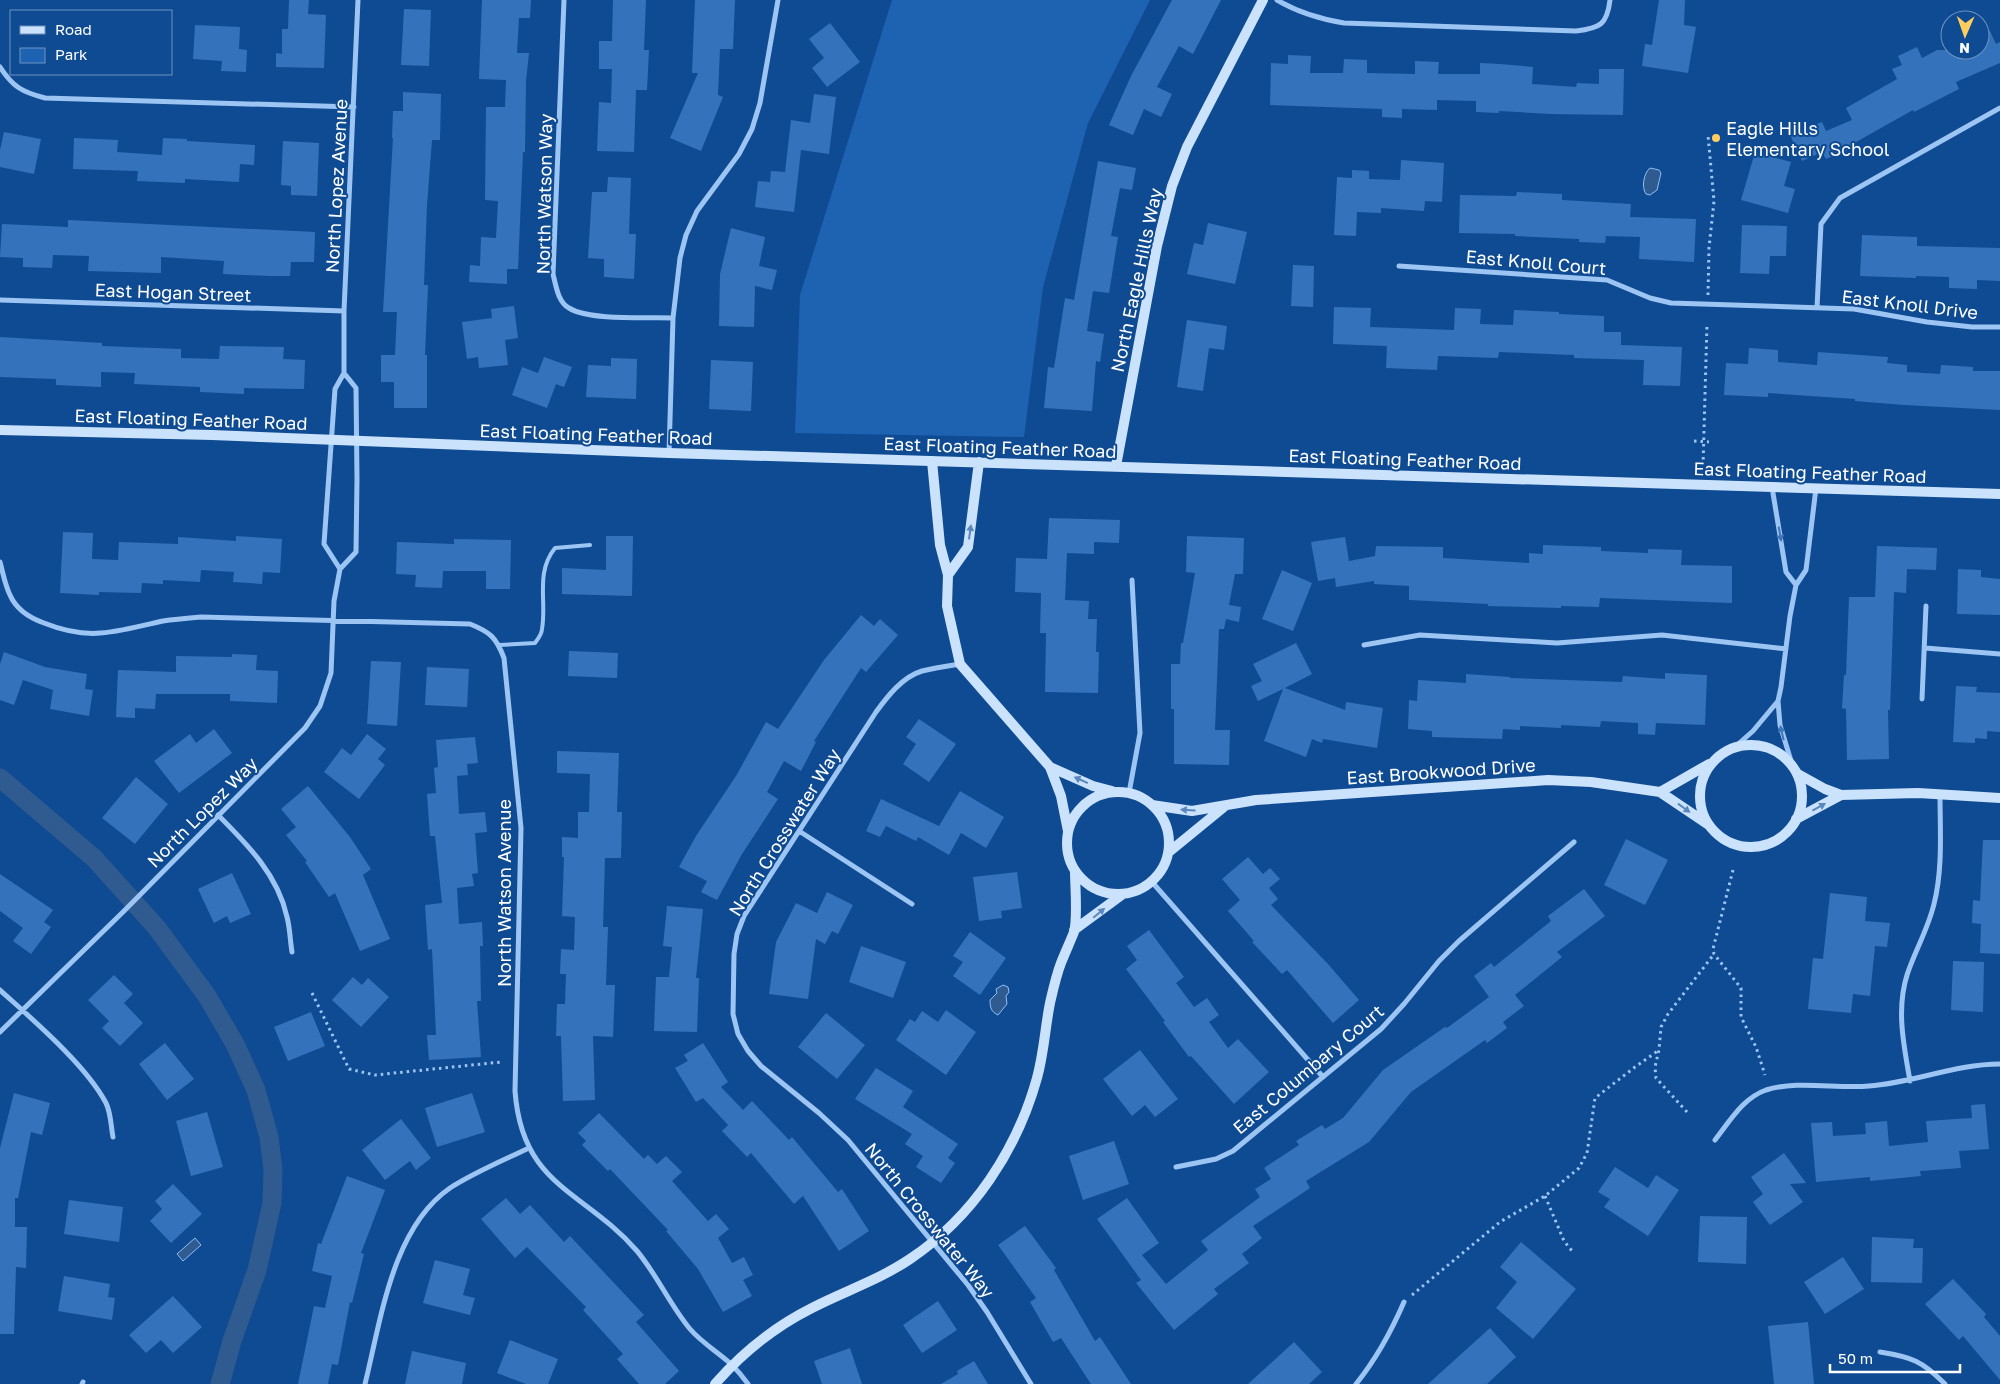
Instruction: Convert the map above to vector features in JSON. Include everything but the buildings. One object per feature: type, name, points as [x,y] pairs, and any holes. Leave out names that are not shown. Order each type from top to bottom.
[{"type":"street","name":"North Lopez Avenue","points":[[331,441],[335,388],[344,373],[344,311],[358,0]]},
{"type":"street","name":"North Watson Way","points":[[564,0],[553,274],[557,293],[568,308],[586,315],[673,318]]},
{"type":"street","points":[[669,453],[673,318],[676,284],[686,235],[697,211],[739,154],[752,129],[760,103],[778,0]]},
{"type":"street","name":"North Eagle Hills Way","points":[[1116,466],[1157,246],[1172,186],[1187,147],[1263,0]]},
{"type":"street","points":[[1277,0],[1293,9],[1320,19],[1344,23],[1576,31],[1592,29],[1603,24],[1608,14],[1610,0]]},
{"type":"street","points":[[0,67],[9,81],[25,93],[45,98],[354,107]]},
{"type":"street","points":[[1817,308],[1821,224],[1840,198],[2000,108]]},
{"type":"street","name":"East Knoll Court","points":[[1399,266],[1606,280],[1650,298],[1670,303],[1817,308]]},
{"type":"street","name":"East Hogan Street","points":[[0,300],[344,311]]},
{"type":"street","name":"East Knoll Drive","points":[[1817,308],[1854,310],[1954,325],[2000,326]]},
{"type":"street","points":[[331,441],[324,544],[340,569],[356,552],[356,388],[344,373]]},
{"type":"street","name":"East Floating Feather Road","points":[[0,430],[212,435],[669,453],[2000,494]]},
{"type":"street","points":[[932,461],[940,546],[948,575],[948,606],[960,664],[1050,767],[1061,796],[1068,831]]},
{"type":"street","points":[[948,575],[968,547],[980,462]]},
{"type":"street","points":[[1772,486],[1786,572],[1796,585]]},
{"type":"street","points":[[1710,763],[1700,783],[1699,794],[1703,816],[1708,826],[1726,841],[1736,845],[1760,846],[1771,843],[1781,837],[1796,819],[1801,808],[1802,797],[1798,774],[1792,764],[1780,725],[1778,701],[1796,585],[1806,570],[1816,487]]},
{"type":"street","points":[[0,562],[10,596],[18,607],[31,618],[59,630],[86,634],[114,633],[165,621],[201,616],[334,620]]},
{"type":"street","name":"North Lopez Way","points":[[0,1032],[124,912],[305,728],[320,706],[331,673],[334,601],[340,569]]},
{"type":"street","points":[[1129,792],[1140,733],[1132,580]]},
{"type":"street","points":[[1922,699],[1926,606]]},
{"type":"street","name":"North Watson Avenue","points":[[334,620],[470,624],[484,630],[495,639],[504,658],[521,828],[515,1091],[517,1114],[529,1148]]},
{"type":"street","points":[[1364,645],[1420,636],[1556,643],[1662,635],[1786,649]]},
{"type":"street","points":[[1925,648],[2000,654]]},
{"type":"street","name":"North Crosswater Way","points":[[960,664],[920,672],[888,696],[876,712],[744,916],[737,934],[734,954],[733,1014],[738,1034],[748,1051],[761,1066],[819,1113],[848,1140],[968,1285],[987,1312],[1030,1384]]},
{"type":"street","points":[[1660,792],[1710,763],[1718,755],[1736,746],[1754,731],[1778,701]]},
{"type":"street","points":[[1736,746],[1751,744],[1763,746],[1779,752],[1792,764]]},
{"type":"street","points":[[1050,767],[1093,786],[1113,792]]},
{"type":"street","points":[[1798,774],[1841,795],[1940,793],[2000,798]]},
{"type":"street","name":"East Brookwood Drive","points":[[1152,805],[1192,812],[1256,800],[1548,780],[1591,782],[1660,792],[1708,826]]},
{"type":"street","points":[[1113,792],[1129,792],[1142,797],[1164,818],[1169,835],[1169,852],[1163,868],[1152,882],[1138,891],[1109,894],[1096,890],[1084,882],[1075,871],[1068,859],[1066,845],[1068,831],[1074,816],[1084,804],[1098,796],[1113,792]]},
{"type":"street","points":[[1910,1081],[1902,1034],[1901,1004],[1907,976],[1929,922],[1934,903],[1940,834],[1940,793]]},
{"type":"street","points":[[1796,819],[1841,795]]},
{"type":"street","name":"East Brookwood Drive","points":[[1169,852],[1225,806]]},
{"type":"street","points":[[218,815],[254,852],[274,881],[287,915],[292,952]]},
{"type":"street","points":[[799,831],[912,904]]},
{"type":"street","name":"East Columbary Court","points":[[1176,1167],[1216,1160],[1233,1151],[1381,1029],[1439,960],[1574,842]]},
{"type":"street","points":[[715,1384],[759,1340],[783,1324],[813,1307],[884,1276],[933,1242],[964,1212],[992,1178],[1024,1120],[1038,1078],[1050,1004],[1060,966],[1074,930],[1075,871]]},
{"type":"street","points":[[1152,882],[1323,1077]]},
{"type":"street","points":[[1074,930],[1122,894]]},
{"type":"street","points":[[0,990],[87,1076],[106,1105],[113,1137]]},
{"type":"street","points":[[1715,1140],[1745,1102],[1766,1090],[1789,1086],[1868,1086],[1910,1081],[1983,1064],[2000,1064]]},
{"type":"street","points":[[365,1384],[393,1271],[402,1247],[415,1226],[429,1207],[449,1189],[480,1171],[529,1148],[542,1168],[560,1186],[610,1226],[636,1250],[691,1331],[732,1365],[748,1384]]},
{"type":"street","points":[[1356,1384],[1382,1349],[1404,1302]]},
{"type":"street","points":[[1880,1352],[1906,1356],[1928,1367],[1945,1384]]},
{"type":"lane","points":[[499,645],[535,644],[542,630],[542,574],[549,555],[555,548],[590,545]]},
{"type":"path","points":[[1708,135],[1714,201],[1709,248],[1708,296]]},
{"type":"path","points":[[1703,466],[1707,324]]},
{"type":"path","points":[[1694,441],[1709,442]]},
{"type":"path","points":[[1733,870],[1714,945],[1714,954],[1740,988],[1740,1010],[1743,1023],[1756,1047],[1765,1075]]},
{"type":"path","points":[[1687,1112],[1656,1078],[1654,1067],[1659,1050],[1661,1027],[1668,1014],[1714,954]]},
{"type":"path","points":[[312,993],[349,1069],[375,1075],[501,1062]]},
{"type":"path","points":[[1404,1302],[1500,1222],[1545,1196],[1571,1176],[1584,1162],[1587,1153],[1595,1098],[1635,1066],[1659,1050]]},
{"type":"path","points":[[1545,1196],[1564,1240],[1572,1251]]},
{"type":"green space","points":[[892,0],[1150,0],[1088,123],[1043,287],[1024,437],[795,433],[800,295]]},
{"type":"shaded area","points":[[1650,168],[1659,170],[1661,173],[1657,190],[1650,195],[1644,191],[1643,184],[1646,173]]},
{"type":"shaded area","points":[[1003,985],[1008,987],[1007,1004],[998,1015],[991,1009],[990,1000],[997,993],[996,989]]},
{"type":"shaded area","points":[[195,1238],[201,1245],[183,1261],[177,1254]]},
{"type":"waterway","points":[[0,778],[94,858],[157,928],[207,996],[235,1044],[256,1090],[269,1137],[273,1170],[272,1203],[257,1270],[232,1341],[220,1384]]},
{"type":"place","name":"Eagle Hills Elementary School","points":[[1716,138]]}]
